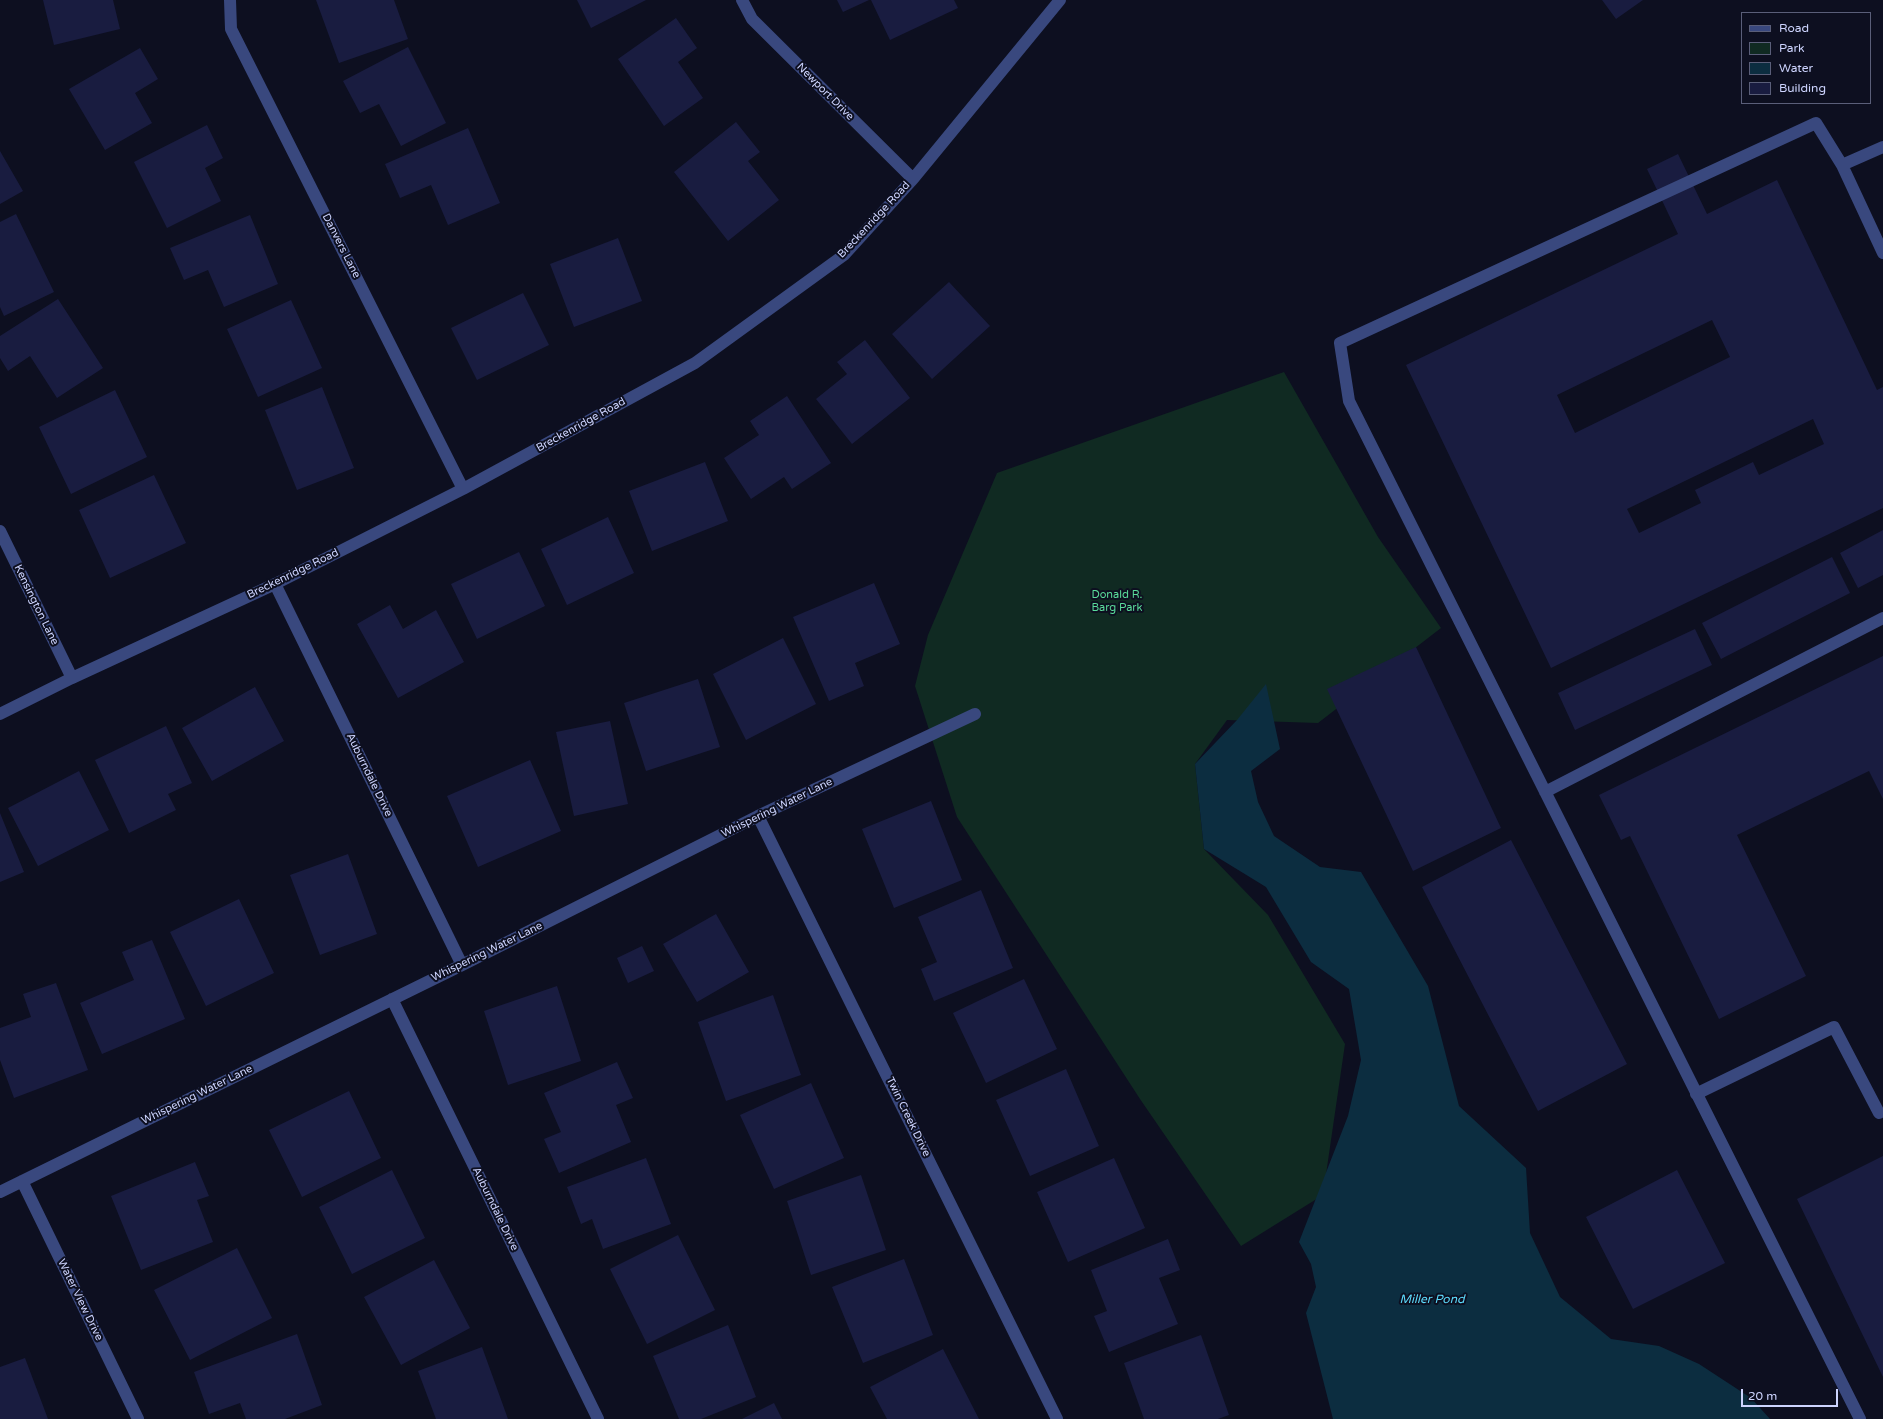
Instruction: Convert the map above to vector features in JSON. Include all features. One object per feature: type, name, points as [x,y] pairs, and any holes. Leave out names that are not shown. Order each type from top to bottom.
[{"type":"street","name":"Danvers Lane","points":[[230,0],[231,29],[463,489]]},
{"type":"street","name":"Newport Drive","points":[[742,0],[752,19],[913,179]]},
{"type":"street","name":"Breckenridge Road","points":[[0,714],[72,678],[275,584],[463,489],[695,363],[844,255],[913,179],[1060,0]]},
{"type":"street","points":[[1860,1419],[1349,401],[1340,343],[1816,123],[1842,165],[1883,253]]},
{"type":"street","points":[[1842,165],[1883,147]]},
{"type":"street","name":"Kensington Lane","points":[[0,531],[72,678]]},
{"type":"street","name":"Auburndale Drive","points":[[275,584],[462,966]]},
{"type":"street","points":[[1545,792],[1883,618]]},
{"type":"street","name":"Whispering Water Lane","points":[[0,1192],[462,966],[758,816],[975,714]]},
{"type":"street","name":"Twin Creek Drive","points":[[758,816],[1057,1419]]},
{"type":"street","name":"Auburndale Drive","points":[[392,999],[598,1419]]},
{"type":"street","points":[[1696,1094],[1834,1027],[1880,1113]]},
{"type":"street","name":"Water View Drive","points":[[22,1181],[138,1419]]},
{"type":"green space","name":"Donald R. Barg Park","points":[[1284,372],[1378,537],[1441,628],[1318,723],[1227,720],[1195,764],[1204,849],[1268,915],[1345,1044],[1323,1195],[1241,1246],[1140,1099],[957,817],[915,686],[928,635],[997,473]]},
{"type":"water","name":"Miller Pond","points":[[1266,684],[1280,749],[1251,771],[1258,802],[1274,836],[1320,867],[1361,872],[1428,986],[1459,1106],[1526,1168],[1530,1233],[1560,1297],[1611,1339],[1659,1346],[1699,1364],[1751,1398],[1770,1419],[1333,1419],[1306,1313],[1316,1287],[1311,1264],[1299,1242],[1348,1116],[1361,1060],[1349,989],[1311,962],[1266,887],[1204,849],[1195,764],[1237,720]]},
{"type":"building","points":[[43,0],[113,0],[120,29],[54,45]]},
{"type":"building","points":[[316,0],[394,0],[408,39],[339,63]]},
{"type":"building","points":[[577,0],[646,0],[591,28]]},
{"type":"building","points":[[837,0],[869,0],[843,12]]},
{"type":"building","points":[[871,0],[954,0],[958,8],[890,40]]},
{"type":"building","points":[[1602,0],[1643,0],[1616,19]]},
{"type":"building","points":[[676,18],[697,48],[678,62],[703,98],[664,126],[618,59]]},
{"type":"building","points":[[408,47],[446,123],[401,146],[379,104],[360,113],[343,81]]},
{"type":"building","points":[[140,48],[158,79],[135,93],[152,123],[105,150],[69,89]]},
{"type":"building","points":[[736,122],[760,152],[748,161],[779,200],[728,241],[674,172]]},
{"type":"building","points":[[207,125],[223,158],[205,168],[221,201],[167,228],[134,162]]},
{"type":"building","points":[[468,128],[500,203],[448,225],[431,185],[400,198],[385,164]]},
{"type":"building","points":[[0,151],[23,191],[0,204]]},
{"type":"building","points":[[1678,154],[1707,214],[1777,180],[1877,390],[1883,387],[1883,508],[1551,668],[1406,365],[1678,234],[1647,169]],"holes":[[[1712,320],[1730,357],[1575,433],[1557,395]],[[1813,419],[1824,444],[1759,475],[1753,462],[1695,490],[1701,503],[1639,533],[1627,509]]]},
{"type":"building","points":[[16,214],[54,292],[4,316],[0,307],[0,222]]},
{"type":"building","points":[[250,215],[278,284],[224,307],[208,270],[184,280],[170,248]]},
{"type":"building","points":[[618,238],[642,301],[574,327],[550,264]]},
{"type":"building","points":[[949,282],[990,326],[932,379],[892,334]]},
{"type":"building","points":[[523,293],[549,345],[477,380],[451,328]]},
{"type":"building","points":[[58,299],[103,368],[57,398],[30,356],[8,371],[0,358],[0,336]]},
{"type":"building","points":[[291,300],[322,368],[258,397],[227,329]]},
{"type":"building","points":[[865,340],[910,398],[852,444],[816,399],[847,374],[837,362]]},
{"type":"building","points":[[322,387],[354,468],[297,490],[265,410]]},
{"type":"building","points":[[115,390],[147,457],[71,494],[39,427]]},
{"type":"building","points":[[787,396],[831,463],[792,489],[784,477],[751,499],[724,458],[759,435],[750,421]]},
{"type":"building","points":[[705,462],[728,521],[652,551],[629,491]]},
{"type":"building","points":[[154,475],[186,543],[110,578],[79,510]]},
{"type":"building","points":[[608,517],[634,573],[567,605],[541,549]]},
{"type":"building","points":[[1883,530],[1883,575],[1858,588],[1840,553]]},
{"type":"building","points":[[519,552],[545,606],[477,639],[451,584]]},
{"type":"building","points":[[1832,557],[1850,593],[1721,659],[1702,623]]},
{"type":"building","points":[[874,583],[900,644],[855,663],[864,686],[829,701],[793,617]]},
{"type":"building","points":[[390,605],[403,629],[436,610],[464,662],[398,698],[357,624]]},
{"type":"building","points":[[1695,629],[1712,665],[1575,730],[1558,693]]},
{"type":"building","points":[[783,638],[816,704],[746,740],[713,674]]},
{"type":"building","points":[[1416,647],[1501,828],[1413,871],[1327,689]]},
{"type":"building","points":[[1883,656],[1883,799],[1869,771],[1737,835],[1806,976],[1719,1019],[1630,836],[1621,840],[1599,795]]},
{"type":"building","points":[[698,679],[720,747],[646,771],[624,703]]},
{"type":"building","points":[[255,687],[284,741],[212,781],[182,728]]},
{"type":"building","points":[[610,721],[628,804],[574,816],[556,732]]},
{"type":"building","points":[[166,726],[192,783],[168,794],[176,810],[129,833],[95,760]]},
{"type":"building","points":[[530,760],[561,831],[478,867],[447,796]]},
{"type":"building","points":[[79,771],[109,830],[38,866],[8,808]]},
{"type":"building","points":[[931,801],[962,880],[894,908],[862,829]]},
{"type":"building","points":[[0,813],[24,872],[0,882]]},
{"type":"building","points":[[1511,840],[1627,1064],[1538,1111],[1422,887]]},
{"type":"building","points":[[348,854],[377,934],[320,955],[290,875]]},
{"type":"building","points":[[981,890],[1013,968],[934,1001],[921,969],[937,962],[918,917]]},
{"type":"building","points":[[239,899],[274,973],[206,1006],[170,932]]},
{"type":"building","points":[[716,914],[749,972],[697,1002],[663,944]]},
{"type":"building","points":[[152,940],[185,1019],[102,1054],[80,1003],[134,980],[122,952]]},
{"type":"building","points":[[642,946],[654,971],[628,983],[617,958]]},
{"type":"building","points":[[1024,979],[1057,1049],[986,1083],[953,1013]]},
{"type":"building","points":[[56,983],[88,1070],[14,1098],[0,1060],[0,1028],[31,1017],[23,994]]},
{"type":"building","points":[[557,986],[581,1061],[508,1085],[484,1011]]},
{"type":"building","points":[[773,995],[801,1075],[726,1101],[698,1022]]},
{"type":"building","points":[[617,1062],[633,1098],[616,1105],[631,1142],[559,1173],[544,1139],[561,1132],[544,1093]]},
{"type":"building","points":[[1066,1069],[1099,1146],[1030,1176],[996,1100]]},
{"type":"building","points":[[811,1083],[844,1158],[774,1189],[740,1115]]},
{"type":"building","points":[[349,1091],[381,1158],[302,1197],[269,1130]]},
{"type":"building","points":[[1883,1156],[1883,1377],[1797,1199]]},
{"type":"building","points":[[646,1158],[671,1224],[603,1249],[592,1219],[581,1224],[567,1187]]},
{"type":"building","points":[[1114,1158],[1145,1228],[1068,1262],[1037,1192]]},
{"type":"building","points":[[195,1162],[209,1196],[197,1200],[213,1242],[141,1270],[111,1196]]},
{"type":"building","points":[[392,1170],[425,1238],[352,1274],[319,1207]]},
{"type":"building","points":[[1677,1170],[1725,1263],[1633,1309],[1586,1217]]},
{"type":"building","points":[[861,1175],[886,1250],[811,1275],[787,1201]]},
{"type":"building","points":[[678,1235],[715,1310],[647,1344],[610,1269]]},
{"type":"building","points":[[1168,1239],[1180,1270],[1159,1278],[1178,1324],[1109,1352],[1094,1316],[1107,1311],[1091,1270]]},
{"type":"building","points":[[237,1248],[272,1318],[190,1360],[154,1290]]},
{"type":"building","points":[[904,1259],[933,1335],[863,1363],[832,1287]]},
{"type":"building","points":[[434,1260],[470,1328],[401,1365],[364,1297]]},
{"type":"building","points":[[728,1325],[756,1397],[701,1419],[679,1419],[653,1356]]},
{"type":"building","points":[[297,1334],[322,1405],[285,1419],[246,1419],[240,1403],[209,1414],[194,1372]]},
{"type":"building","points":[[1201,1335],[1229,1415],[1218,1419],[1144,1419],[1124,1363]]},
{"type":"building","points":[[482,1347],[508,1419],[436,1419],[418,1371]]},
{"type":"building","points":[[943,1349],[979,1419],[887,1419],[870,1387]]},
{"type":"building","points":[[25,1358],[48,1419],[0,1419],[0,1367]]},
{"type":"building","points":[[774,1403],[782,1419],[742,1419]]}]
